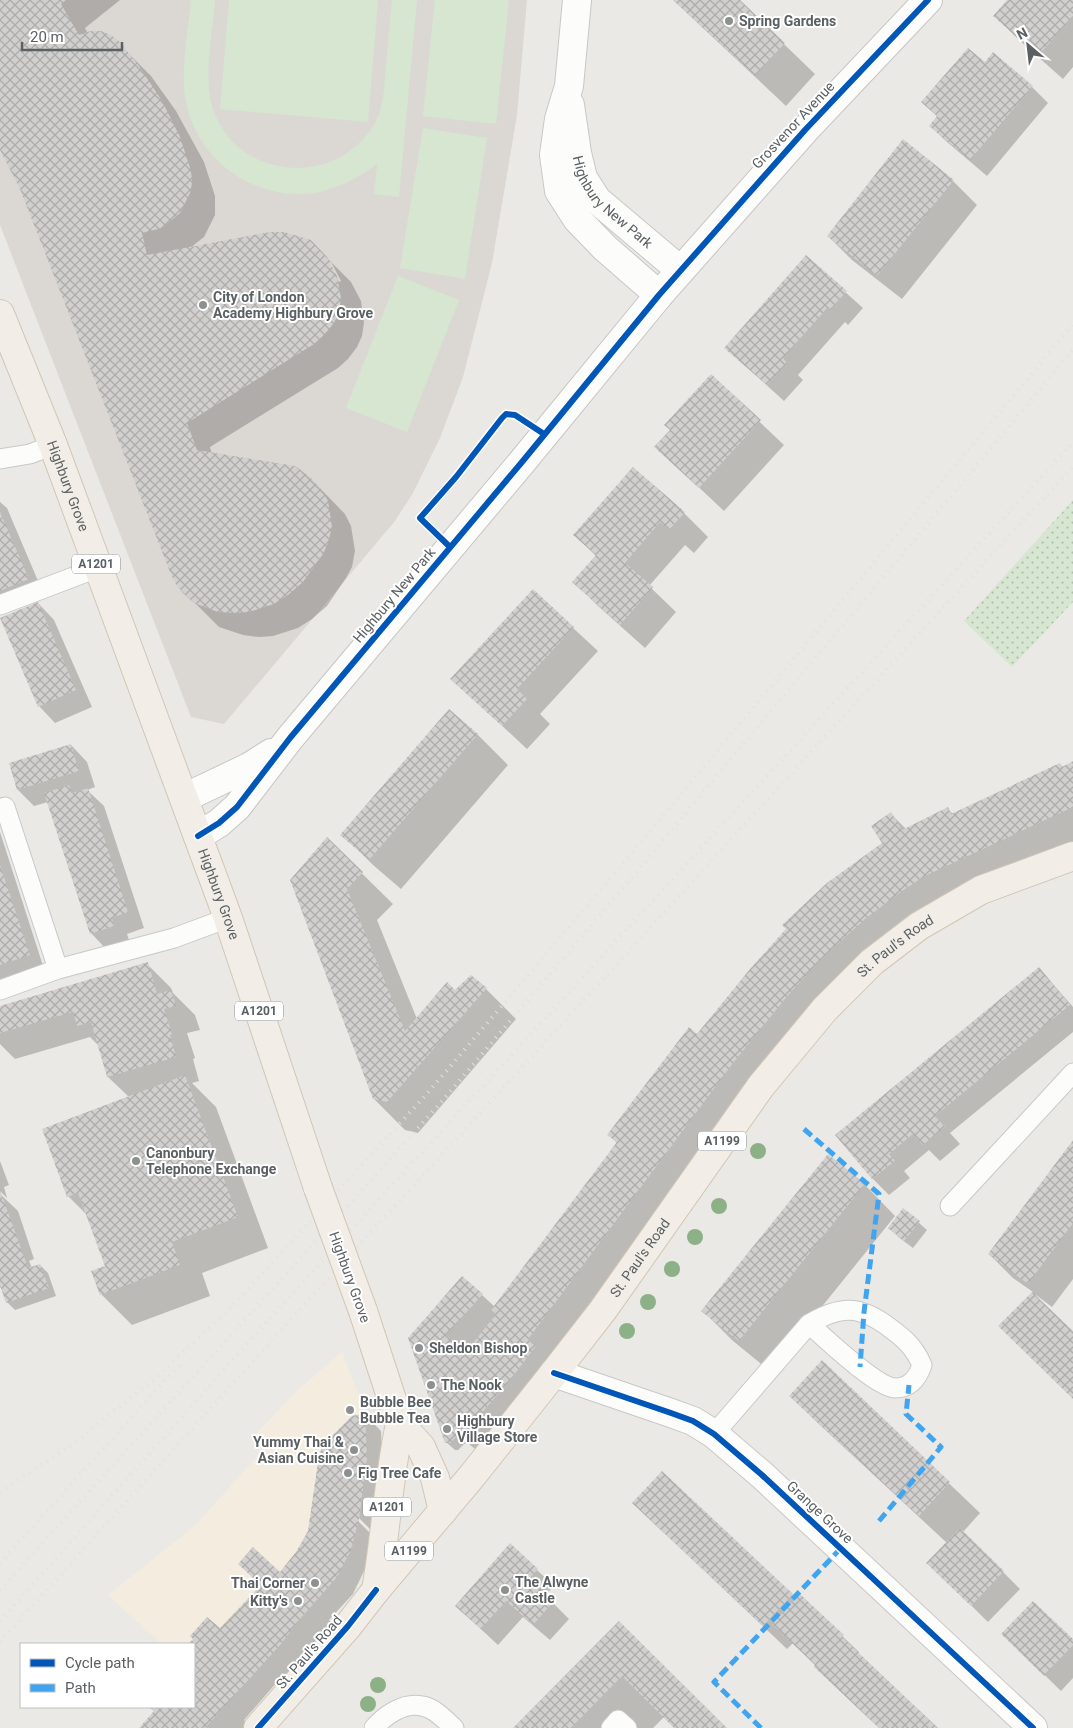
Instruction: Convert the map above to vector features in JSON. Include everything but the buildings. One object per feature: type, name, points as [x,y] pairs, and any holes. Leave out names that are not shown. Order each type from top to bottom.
[{"type":"main road","name":"Highbury Grove","points":[[0,314],[53,445],[228,918],[318,1188],[363,1311],[400,1424],[421,1447],[435,1478],[443,1511]]},
{"type":"main road","name":"St. Paul's Road","points":[[258,1728],[348,1626],[554,1373],[603,1310],[760,1086],[825,1009],[872,962],[919,926],[981,890],[1073,856]]},
{"type":"main road","name":"A1201","points":[[376,1590],[393,1456],[400,1424]]},
{"type":"street","name":"Highbury New Park","points":[[577,0],[568,86],[559,119],[554,155],[560,191],[577,219],[605,248],[659,295]]},
{"type":"street","name":"Grosvenor Avenue","points":[[680,270],[804,130],[928,0]]},
{"type":"street","name":"Highbury New Park","points":[[198,836],[220,823],[237,807],[290,738],[522,462],[680,270],[597,200],[583,178],[577,153],[568,86]]},
{"type":"street","name":"Highbury New Park","points":[[184,798],[249,768],[269,756],[290,738]]},
{"type":"street","name":"Grange Grove","points":[[554,1373],[671,1412],[693,1421],[714,1434],[762,1475],[1033,1728]]},
{"type":"lane","points":[[0,459],[30,454],[53,445]]},
{"type":"lane","points":[[0,605],[97,568]]},
{"type":"lane","points":[[5,808],[58,969]]},
{"type":"lane","points":[[0,990],[58,969],[174,938],[228,918]]},
{"type":"lane","points":[[950,1206],[1073,1073]]},
{"type":"lane","points":[[714,1434],[809,1324],[825,1314],[847,1310],[864,1312],[905,1330],[922,1364],[918,1377],[909,1385],[895,1388],[879,1382],[809,1324]]},
{"type":"lane","points":[[374,1728],[394,1711],[408,1706],[422,1706],[439,1714],[454,1728]]},
{"type":"lane","points":[[611,1728],[618,1720],[627,1728]]},
{"type":"shaded area","points":[[0,0],[527,0],[517,115],[492,263],[463,377],[440,438],[413,493],[395,521],[224,724],[191,717],[0,225]]},
{"type":"shaded area","points":[[342,1352],[365,1413],[367,1459],[337,1577],[228,1703],[195,1673],[195,1643],[161,1643],[108,1595],[196,1525],[263,1450],[251,1439],[298,1390]]},
{"type":"green space","points":[[191,0],[215,0],[208,77],[211,102],[222,128],[239,148],[261,161],[286,167],[311,167],[336,159],[358,145],[375,123],[381,109],[384,94],[392,0],[417,0],[399,197],[374,194],[377,164],[361,175],[324,191],[304,194],[283,193],[245,181],[228,170],[213,156],[201,140],[192,122],[184,91],[184,65]]},
{"type":"green space","points":[[229,0],[378,0],[368,122],[220,109]]},
{"type":"green space","points":[[435,0],[509,0],[496,124],[423,116]]},
{"type":"green space","points":[[423,128],[487,138],[465,279],[400,268]]},
{"type":"green space","points":[[398,276],[459,300],[407,432],[346,408]]},
{"type":"green space","points":[[1073,500],[1073,602],[1012,667],[964,621]]},
{"type":"railway","points":[[0,1492],[80,1439],[154,1379],[225,1314],[425,1096],[606,884],[1073,324]]},
{"type":"railway","points":[[0,1590],[437,1107],[618,894],[1073,350]]},
{"type":"railway","points":[[0,1621],[264,1325],[1073,442]]},
{"type":"railway","points":[[0,1642],[276,1336],[1073,466]]},
{"type":"railway","points":[[0,1563],[182,1362]]},
{"type":"marked path","points":[[804,1129],[879,1194],[864,1312],[860,1367]]},
{"type":"marked path","points":[[879,1521],[941,1447],[906,1414],[909,1385]]},
{"type":"marked path","points":[[761,1728],[714,1682],[841,1548]]},
{"type":"cycle path","points":[[198,836],[219,823],[237,807],[290,738],[522,462],[659,295],[805,130],[928,0]]},
{"type":"cycle path","points":[[450,547],[420,518],[456,477],[502,418],[506,414],[515,415],[544,434]]},
{"type":"cycle path","points":[[554,1373],[693,1421],[714,1434],[762,1475],[1033,1728]]},
{"type":"cycle path","points":[[258,1728],[348,1626],[376,1590]]},
{"type":"place","name":"Spring Gardens","points":[[729,21]]},
{"type":"place","name":"City of London Academy Highbury Grove","points":[[203,305]]},
{"type":"place","name":"Canonbury Telephone Exchange","points":[[136,1161]]},
{"type":"place","name":"Sheldon Bishop","points":[[419,1348]]},
{"type":"place","name":"The Nook","points":[[431,1385]]},
{"type":"place","name":"Bubble Bee Bubble Tea","points":[[350,1410]]},
{"type":"place","name":"Highbury Village Store","points":[[447,1429]]},
{"type":"place","name":"Yummy Thai & Asian Cuisine","points":[[354,1450]]},
{"type":"place","name":"Fig Tree Cafe","points":[[348,1473]]},
{"type":"place","name":"Thai Corner","points":[[315,1583]]},
{"type":"place","name":"The Alwyne Castle","points":[[505,1590]]},
{"type":"place","name":"Kitty's","points":[[298,1601]]}]
